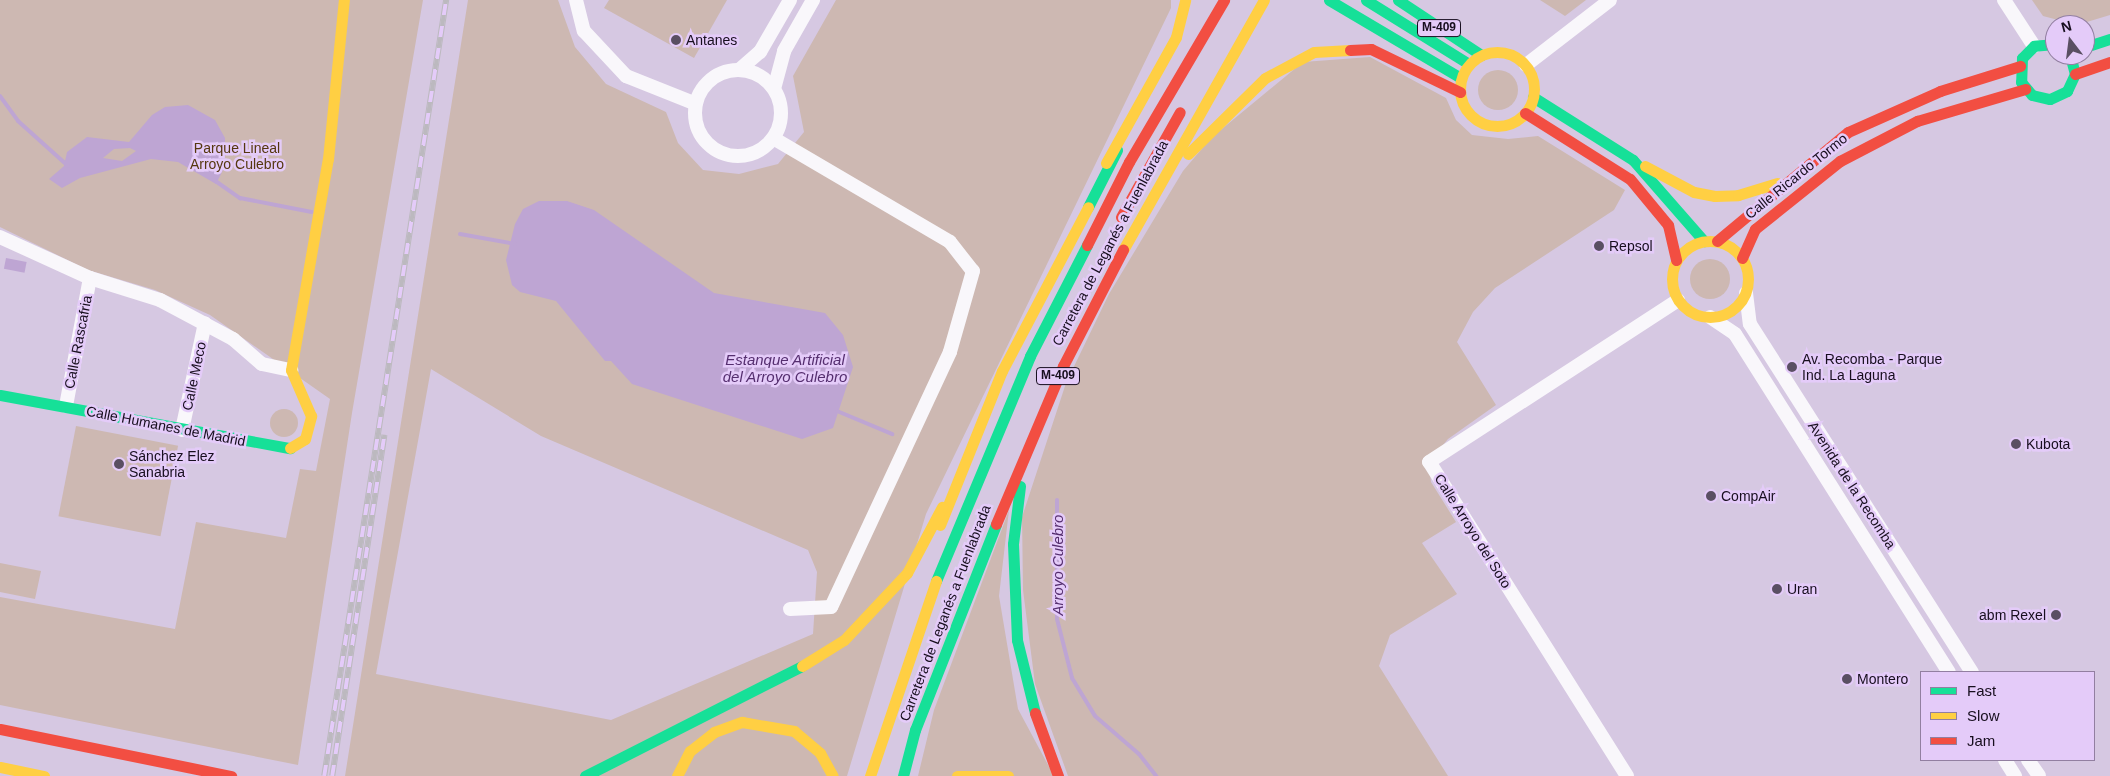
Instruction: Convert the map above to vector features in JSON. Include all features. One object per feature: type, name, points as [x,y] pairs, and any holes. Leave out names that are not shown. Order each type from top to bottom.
[{"type":"main road","points":[[291,370],[328,159],[344,0]]},
{"type":"main road","points":[[921,576],[962,467],[1002,371],[1090,197],[1176,37],[1184,0]]},
{"type":"main road","name":"Carretera de Leganés a Fuenlabrada","points":[[870,776],[926,603],[1030,356],[1128,162],[1224,0]]},
{"type":"main road","name":"M-409","points":[[903,776],[915,730],[986,544],[1063,366],[1115,264],[1264,0]]},
{"type":"main road","points":[[1329,0],[1461,78]]},
{"type":"main road","points":[[1366,0],[1469,64]]},
{"type":"main road","name":"M-409","points":[[1398,0],[1480,55]]},
{"type":"main road","points":[[1090,197],[1193,24]]},
{"type":"main road","points":[[2095,44],[2110,39]]},
{"type":"main road","points":[[2045,45],[2034,46],[2020,66],[2025,88],[2050,99],[2067,91],[2076,74],[2110,62]]},
{"type":"main road","name":"M-409","points":[[1115,264],[1144,229],[1182,160],[1218,121],[1282,67],[1314,52],[1371,49],[1460,92]]},
{"type":"main road","points":[[1505,52],[1526,66],[1533,80],[1533,97],[1525,113],[1515,121],[1491,126],[1469,114],[1460,92],[1461,78],[1469,64],[1480,55],[1505,52]]},
{"type":"main road","points":[[2073,65],[2076,74]]},
{"type":"main road","name":"Calle Ricardo Tormo","points":[[1717,241],[1790,178],[1848,132],[1940,91],[2020,66]]},
{"type":"main road","name":"Calle Ricardo Tormo","points":[[1742,258],[1755,229],[1840,161],[1916,121],[2025,88]]},
{"type":"main road","points":[[1533,97],[1633,160],[1694,192],[1715,196],[1738,195],[1790,178]]},
{"type":"main road","name":"Carretera de Leganés a Fuenlabrada","points":[[1115,229],[1186,102]]},
{"type":"main road","points":[[1525,113],[1630,179],[1668,225],[1676,260],[1672,280],[1678,300],[1687,309],[1710,317],[1732,310],[1746,293],[1748,275],[1742,258],[1717,241],[1704,241],[1684,251],[1676,260]]},
{"type":"main road","points":[[1633,160],[1704,241]]},
{"type":"main road","points":[[1058,776],[1025,684],[1017,640],[1013,544],[1025,468],[1063,366]]},
{"type":"main road","name":"Calle Humanes de Madrid","points":[[0,395],[286,449],[305,439],[311,416],[291,370]]},
{"type":"main road","points":[[585,776],[796,670],[844,640],[907,573],[962,467]]},
{"type":"main road","points":[[677,776],[690,751],[714,732],[742,722],[794,731],[820,753],[833,776]]},
{"type":"main road","points":[[0,729],[231,776]]},
{"type":"main road","points":[[0,767],[44,776]]},
{"type":"main road","points":[[957,776],[1008,776]]},
{"type":"street","points":[[576,0],[584,31],[626,76],[696,104]]},
{"type":"street","points":[[739,70],[765,79],[774,89],[781,114],[773,138],[749,154],[720,152],[700,132],[696,104],[711,79],[739,70],[760,52],[790,0]]},
{"type":"street","points":[[774,89],[784,51],[813,0]]},
{"type":"street","points":[[1526,66],[1610,0]]},
{"type":"street","points":[[2004,0],[2034,46]]},
{"type":"street","points":[[773,138],[950,242],[972,271],[950,352],[831,607],[790,609]]},
{"type":"street","points":[[0,237],[90,278],[160,300],[205,323],[262,364],[291,370]]},
{"type":"street","name":"Calle Rascafria","points":[[66,406],[90,278]]},
{"type":"street","name":"Avenida de la Recomba","points":[[1746,293],[1750,324],[1971,671]]},
{"type":"street","name":"Calle Arroyo del Soto","points":[[1627,776],[1429,462],[1678,300]]},
{"type":"street","name":"Avenida de la Recomba","points":[[1710,317],[1735,334],[1948,671]]},
{"type":"street","name":"Calle Meco","points":[[182,430],[205,323]]},
{"type":"street","points":[[2006,761],[2015,776]]},
{"type":"street","points":[[2029,761],[2039,776]]},
{"type":"green space","name":"Parque Lineal Arroyo Culebro","points":[[0,0],[423,0],[352,413],[298,765],[0,705],[0,597],[175,629],[196,522],[286,538],[300,469],[316,471],[330,399],[210,315],[155,290],[88,270],[0,227]]},
{"type":"green space","points":[[468,0],[558,0],[575,47],[606,84],[666,112],[678,143],[703,170],[739,174],[778,164],[804,132],[793,76],[836,0],[1171,0],[1171,8],[926,514],[847,776],[345,776]],"holes":[[[431,369],[541,436],[808,550],[817,572],[813,634],[611,720],[376,674]]]},
{"type":"green space","points":[[609,0],[727,0],[694,58],[604,8]]},
{"type":"green space","points":[[1540,0],[1586,0],[1565,16]]},
{"type":"green space","points":[[2032,0],[2110,0],[2110,15],[2095,20],[2095,15],[2043,16]]},
{"type":"green space","points":[[1370,57],[1446,98],[1456,120],[1472,135],[1508,139],[1538,136],[1625,190],[1614,210],[1495,288],[1473,312],[1457,342],[1496,405],[1448,439],[1429,462],[1431,482],[1456,522],[1422,543],[1457,594],[1390,635],[1379,666],[1448,776],[1068,776],[1035,684],[1023,590],[1022,517],[1066,383],[1109,294],[1183,171],[1211,138],[1303,62]]},
{"type":"green space","points":[[1502,70],[1509,73],[1515,79],[1518,90],[1517,98],[1509,107],[1502,110],[1494,110],[1487,107],[1479,98],[1478,86],[1481,79],[1490,71]]},
{"type":"green space","points":[[1714,259],[1721,262],[1727,268],[1730,279],[1729,287],[1721,296],[1714,299],[1706,299],[1699,296],[1691,287],[1690,275],[1693,268],[1702,260]]},
{"type":"green space","points":[[284,409],[294,413],[298,423],[294,433],[284,437],[274,433],[270,423],[274,413]]},
{"type":"green space","points":[[76,426],[178,446],[161,536],[58,516]]},
{"type":"green space","points":[[1009,510],[999,596],[1018,709],[1054,776],[918,776],[934,710]]},
{"type":"green space","points":[[0,563],[41,571],[35,599],[0,592]]},
{"type":"water","points":[[188,105],[215,120],[225,138],[225,166],[216,184],[178,162],[151,159],[80,178],[62,188],[49,179],[64,166],[67,152],[87,137],[129,142],[152,115],[165,107]],"holes":[[[130,148],[136,151],[122,161],[103,158],[114,149]]]},
{"type":"water","name":"Estanque Artificial del Arroyo Culebro","points":[[539,201],[567,201],[594,210],[714,293],[825,313],[843,335],[853,367],[833,428],[802,439],[632,384],[611,361],[605,361],[556,301],[520,292],[512,285],[506,260],[515,224],[523,209]]},
{"type":"water","points":[[6,258],[27,262],[25,273],[4,269]]},
{"type":"waterway","name":"Arroyo Culebro","points":[[0,96],[18,121],[68,166]]},
{"type":"waterway","name":"Arroyo Culebro","points":[[214,180],[240,198],[312,212]]},
{"type":"waterway","name":"Arroyo Culebro","points":[[460,234],[515,244]]},
{"type":"waterway","name":"Arroyo Culebro","points":[[837,411],[892,434]]},
{"type":"waterway","name":"Arroyo Culebro","points":[[1057,500],[1057,619],[1072,678],[1095,716],[1139,754],[1156,776]]},
{"type":"railway","points":[[324,776],[446,0]]},
{"type":"railway","points":[[332,776],[384,435]]},
{"type":"traffic: fast","points":[[1329,0],[1461,78]]},
{"type":"traffic: fast","points":[[1366,0],[1469,64]]},
{"type":"traffic: fast","points":[[1398,0],[1481,55]]},
{"type":"traffic: fast","points":[[2095,44],[2110,39]]},
{"type":"traffic: fast","points":[[2045,45],[2034,46],[2022,58],[2021,82],[2032,95],[2050,99],[2067,91],[2075,74],[2073,65]]},
{"type":"traffic: fast","points":[[1533,97],[1633,160],[1704,241]]},
{"type":"traffic: fast","points":[[1088,207],[1117,150]]},
{"type":"traffic: fast","points":[[936,581],[1030,356],[1087,245]]},
{"type":"traffic: fast","points":[[0,395],[290,448]]},
{"type":"traffic: fast","points":[[1020,486],[1013,544],[1017,640],[1035,713]]},
{"type":"traffic: fast","points":[[903,776],[915,730],[996,524]]},
{"type":"traffic: fast","points":[[585,776],[802,666]]},
{"type":"traffic: slow","points":[[290,448],[305,439],[311,416],[291,370],[328,159],[344,0]]},
{"type":"traffic: slow","points":[[1106,163],[1176,37],[1185,0]]},
{"type":"traffic: slow","points":[[1123,250],[1264,0]]},
{"type":"traffic: slow","points":[[1188,154],[1265,78],[1314,52],[1350,50]]},
{"type":"traffic: slow","points":[[1497,52],[1518,58],[1528,68],[1534,89],[1528,110],[1518,120],[1497,126],[1476,120],[1466,110],[1460,89],[1466,68],[1476,58],[1497,52]]},
{"type":"traffic: slow","points":[[1645,166],[1694,192],[1715,196],[1738,195],[1777,183]]},
{"type":"traffic: slow","points":[[940,525],[1002,371],[1088,207]]},
{"type":"traffic: slow","points":[[1710,241],[1725,244],[1737,252],[1745,264],[1748,279],[1745,294],[1737,306],[1725,314],[1710,317],[1695,314],[1683,306],[1675,294],[1672,279],[1675,264],[1683,252],[1695,244],[1710,241]]},
{"type":"traffic: slow","points":[[802,666],[844,640],[907,573],[942,507]]},
{"type":"traffic: slow","points":[[870,776],[936,581]]},
{"type":"traffic: slow","points":[[677,776],[690,751],[714,732],[742,722],[794,731],[820,753],[833,776]]},
{"type":"traffic: slow","points":[[0,767],[44,776]]},
{"type":"traffic: slow","points":[[957,776],[1008,776]]},
{"type":"traffic: jam","points":[[1087,245],[1129,162],[1224,0]]},
{"type":"traffic: jam","points":[[1350,50],[1371,49],[1460,92]]},
{"type":"traffic: jam","points":[[2075,74],[2110,62]]},
{"type":"traffic: jam","points":[[1717,241],[1848,132],[1940,91],[2020,66]]},
{"type":"traffic: jam","points":[[1742,258],[1755,229],[1840,161],[1917,121],[2025,89]]},
{"type":"traffic: jam","points":[[1121,217],[1180,112]]},
{"type":"traffic: jam","points":[[1525,113],[1630,179],[1668,225],[1676,260]]},
{"type":"traffic: jam","points":[[996,524],[1063,366],[1123,250]]},
{"type":"traffic: jam","points":[[1035,713],[1058,776]]},
{"type":"traffic: jam","points":[[0,729],[231,776]]},
{"type":"place","name":"Antanes","points":[[676,40]]},
{"type":"place","name":"Repsol","points":[[1599,246]]},
{"type":"place","name":"Av. Recomba - Parque Ind. La Laguna","points":[[1792,367]]},
{"type":"place","name":"Kubota","points":[[2016,444]]},
{"type":"place","name":"Sánchez Elez Sanabria","points":[[119,464]]},
{"type":"place","name":"CompAir","points":[[1711,496]]},
{"type":"place","name":"Uran","points":[[1777,589]]},
{"type":"place","name":"abm Rexel","points":[[2056,615]]},
{"type":"place","name":"Montero","points":[[1847,679]]}]
